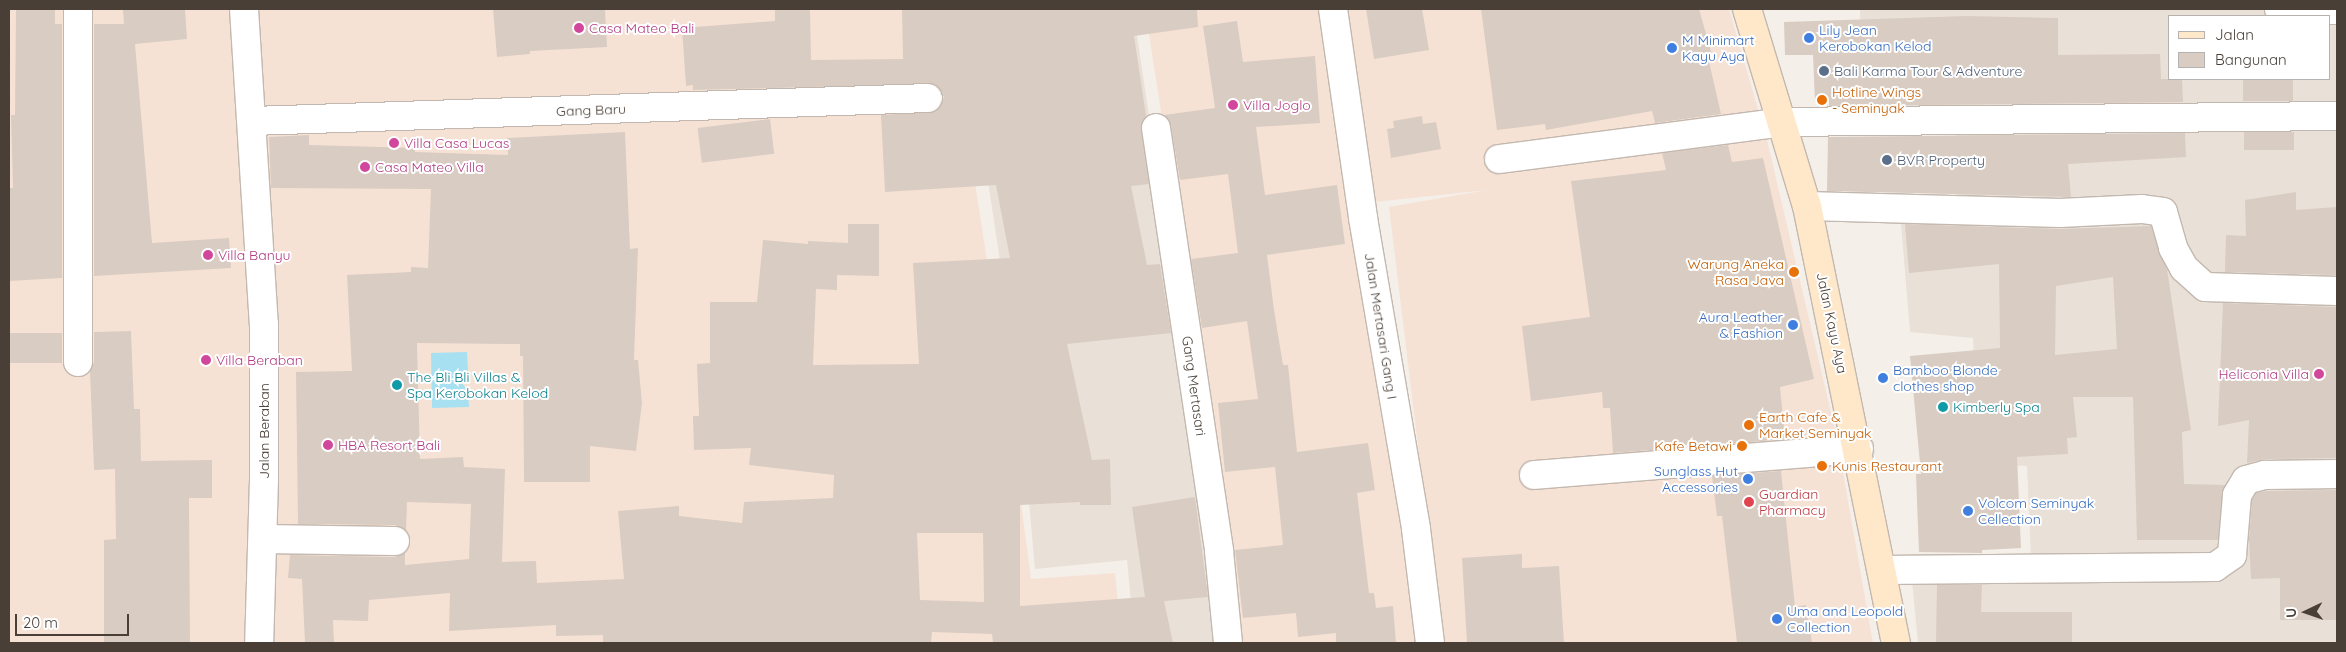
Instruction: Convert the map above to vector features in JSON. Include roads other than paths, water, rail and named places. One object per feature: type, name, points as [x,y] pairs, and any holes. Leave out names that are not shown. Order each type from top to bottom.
[{"type":"main road","name":"Jalan Kayu Aya","points":[[1747,9],[1783,122],[1807,206],[1859,450],[1896,643]]},
{"type":"street","points":[[78,9],[78,362]]},
{"type":"street","name":"Jalan Beraban","points":[[244,9],[253,121],[264,324],[263,539],[258,643]]},
{"type":"street","name":"Jalan Mertasari Gang I","points":[[1333,9],[1364,218],[1416,529],[1430,643]]},
{"type":"street","points":[[2279,9],[2337,10]]},
{"type":"street","name":"Gang Baru","points":[[253,121],[928,98]]},
{"type":"street","points":[[1499,159],[1783,122],[2337,116]]},
{"type":"street","name":"Gang Mertasari","points":[[1156,128],[1217,541],[1228,643]]},
{"type":"street","points":[[1807,206],[2060,213],[2149,210],[2163,212],[2173,248],[2184,268],[2205,287],[2337,291]]},
{"type":"street","points":[[1534,475],[1859,450]]},
{"type":"street","points":[[1882,570],[2215,567],[2232,555],[2237,495],[2246,480],[2265,475],[2337,474]]},
{"type":"street","points":[[263,539],[395,541]]},
{"type":"water","points":[[467,352],[468,373],[461,382],[468,391],[469,407],[432,408],[431,353]]},
{"type":"place","name":"Casa Mateo Bali","points":[[579,28]]},
{"type":"place","name":"Lily Jean Kerobokan Kelod","points":[[1809,38]]},
{"type":"place","name":"M Minimart Kayu Aya","points":[[1672,48]]},
{"type":"place","name":"Bali Karma Tour & Adventure","points":[[1824,71]]},
{"type":"place","name":"Hotline Wings - Seminyak","points":[[1822,100]]},
{"type":"place","name":"Villa Joglo","points":[[1233,105]]},
{"type":"place","name":"Villa Casa Lucas","points":[[394,143]]},
{"type":"place","name":"BVR Property","points":[[1887,160]]},
{"type":"place","name":"Casa Mateo Villa","points":[[365,167]]},
{"type":"place","name":"Villa Banyu","points":[[208,255]]},
{"type":"place","name":"Warung Aneka Rasa Java","points":[[1794,272]]},
{"type":"place","name":"Aura Leather & Fashion","points":[[1793,325]]},
{"type":"place","name":"Villa Beraban","points":[[206,360]]},
{"type":"place","name":"Heliconia Villa","points":[[2319,374]]},
{"type":"place","name":"Bamboo Blonde clothes shop","points":[[1883,378]]},
{"type":"place","name":"The Bli Bli Villas & Spa Kerobokan Kelod","points":[[397,385]]},
{"type":"place","name":"Kimberly Spa","points":[[1943,407]]},
{"type":"place","name":"Earth Cafe & Market Seminyak","points":[[1749,425]]},
{"type":"place","name":"HBA Resort Bali","points":[[328,445]]},
{"type":"place","name":"Kafe Betawi","points":[[1742,446]]},
{"type":"place","name":"Kunis Restaurant","points":[[1822,466]]},
{"type":"place","name":"Sunglass Hut Accessories","points":[[1748,479]]},
{"type":"place","name":"Guardian Pharmacy","points":[[1749,502]]},
{"type":"place","name":"Volcom Seminyak Cellection","points":[[1968,511]]},
{"type":"place","name":"Uma and Leopold Collection","points":[[1777,619]]}]
